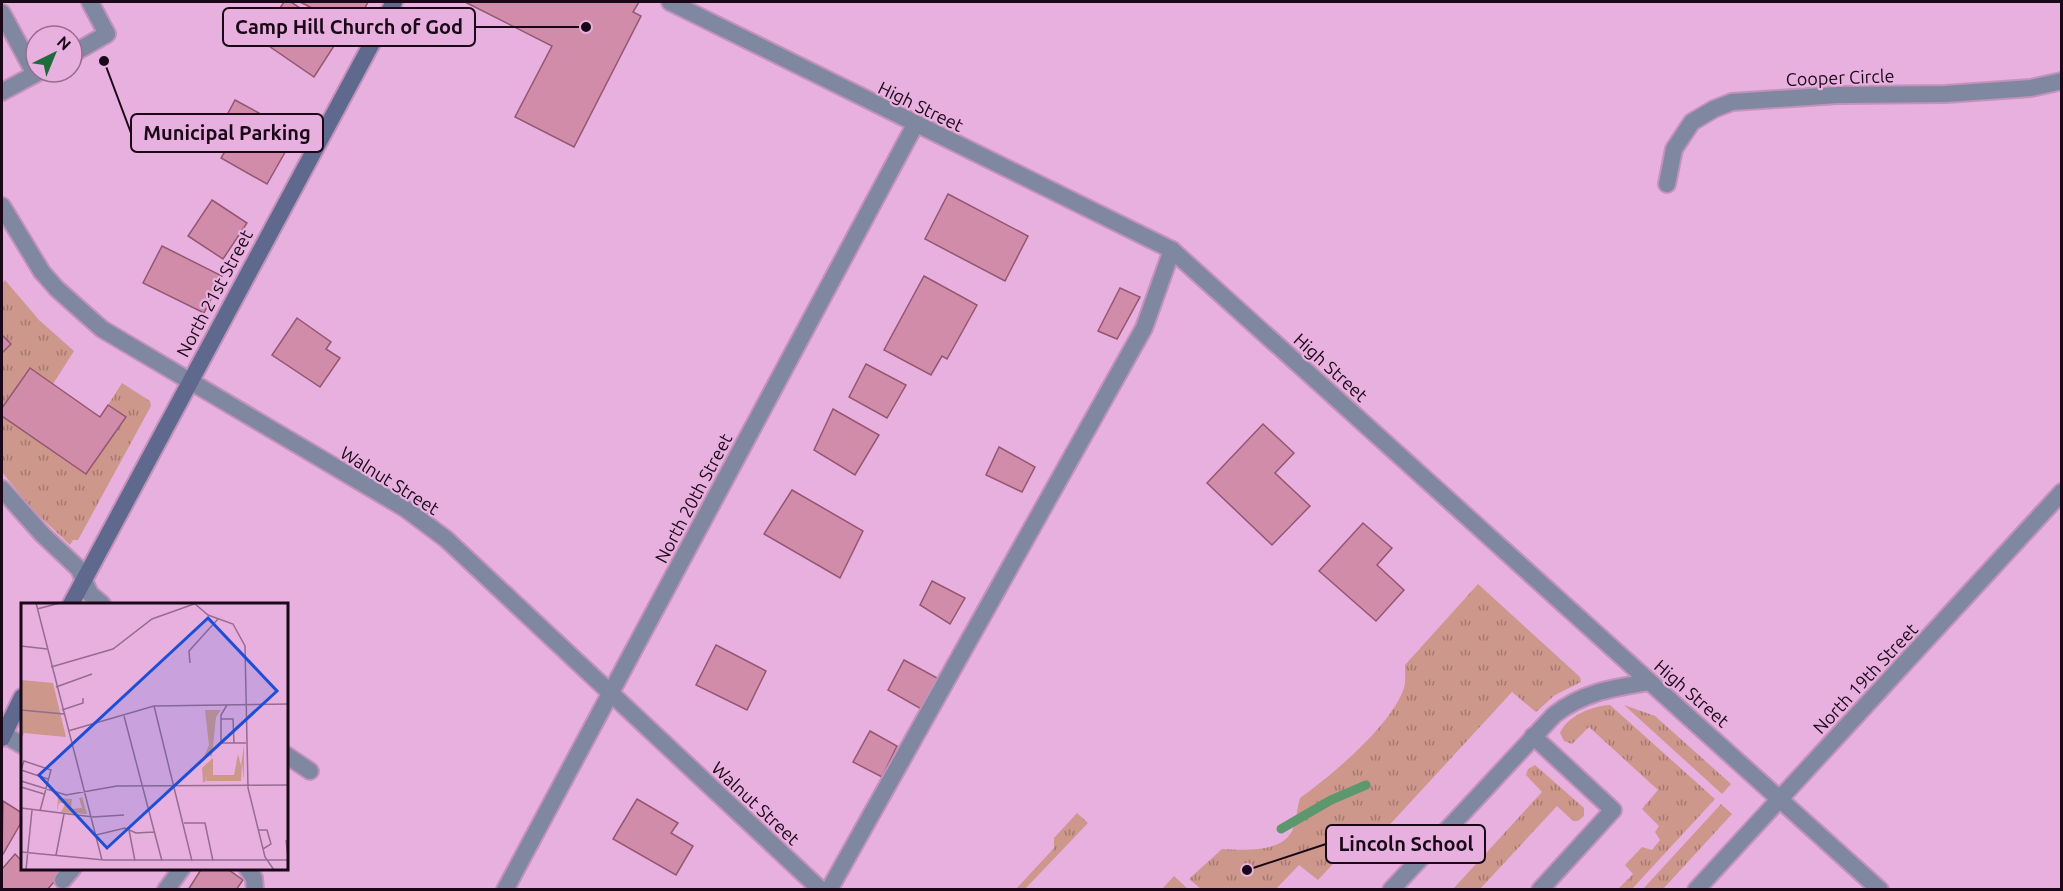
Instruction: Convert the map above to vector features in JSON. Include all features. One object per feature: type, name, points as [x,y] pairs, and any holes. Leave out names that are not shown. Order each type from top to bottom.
[{"type":"main road","name":"North 21st Street","points":[[72,603],[394,2]]},
{"type":"main road","points":[[2,736],[21,700]]},
{"type":"street","points":[[84,47],[107,34],[90,2]]},
{"type":"street","name":"High Street","points":[[670,2],[1172,250],[1649,682],[1781,798],[1880,890]]},
{"type":"street","points":[[2,13],[24,51]]},
{"type":"street","points":[[2,92],[24,80]]},
{"type":"street","name":"Cooper Circle","points":[[1667,184],[1674,149],[1692,122],[1732,102],[1838,95],[1946,94],[2031,88],[2061,81]]},
{"type":"street","name":"North 20th Street","points":[[505,890],[915,125]]},
{"type":"street","name":"Walnut Street","points":[[2,206],[29,254],[57,289],[102,329],[406,509],[446,539],[821,890]]},
{"type":"street","points":[[829,890],[1144,328],[1172,250]]},
{"type":"street","points":[[2,489],[42,534],[79,569],[90,594],[101,603]]},
{"type":"street","name":"North 19th Street","points":[[1696,890],[2061,492]]},
{"type":"street","points":[[1391,890],[1533,736],[1570,702],[1603,690],[1649,682]]},
{"type":"street","points":[[2,736],[21,745]]},
{"type":"street","points":[[1533,736],[1613,810],[1540,890]]},
{"type":"street","points":[[288,757],[310,771]]},
{"type":"street","points":[[166,890],[181,870]]},
{"type":"street","points":[[248,870],[254,878],[255,890]]},
{"type":"green space","points":[[5,280],[39,320],[74,351],[53,384],[29,368],[2,408],[2,353],[11,344],[2,335],[2,284]]},
{"type":"green space","points":[[122,383],[150,401],[151,406],[78,540],[73,540],[70,545],[31,508],[2,472],[2,416],[86,474],[125,417],[108,405]]},
{"type":"green space","points":[[1478,584],[1580,677],[1581,682],[1555,695],[1536,712],[1512,692],[1371,845],[1360,835],[1318,880],[1299,865],[1276,889],[1201,889],[1189,879],[1222,849],[1252,850],[1274,846],[1290,835],[1300,798],[1344,763],[1387,718],[1404,688],[1405,665]]},
{"type":"green space","points":[[1610,705],[1715,799],[1632,889],[1618,889],[1633,874],[1625,865],[1642,847],[1652,850],[1660,840],[1655,832],[1659,826],[1642,809],[1658,790],[1589,727],[1572,744],[1564,741],[1560,733],[1568,722],[1581,713]]},
{"type":"green space","points":[[1624,705],[1655,716],[1731,784],[1722,794]]},
{"type":"green space","points":[[1535,765],[1584,808],[1584,816],[1578,821],[1573,821],[1557,806],[1480,889],[1453,889],[1542,792],[1526,775],[1528,769]]},
{"type":"green space","points":[[1721,804],[1732,814],[1663,889],[1643,889]]},
{"type":"green space","points":[[1077,813],[1088,823],[1025,889],[1016,889],[1054,848],[1054,838]]},
{"type":"green space","points":[[1174,876],[1188,889],[1162,889]]},
{"type":"building","points":[[284,2],[291,2],[341,35],[314,77],[266,44],[276,27],[270,23]]},
{"type":"building","points":[[300,2],[368,2],[354,29]]},
{"type":"building","points":[[465,2],[639,2],[633,12],[641,16],[574,147],[515,117],[552,46]]},
{"type":"building","points":[[235,100],[296,133],[267,184],[221,158],[232,140],[218,132]]},
{"type":"building","points":[[948,194],[1028,236],[1005,281],[925,239]]},
{"type":"building","points":[[212,200],[247,223],[223,259],[188,236]]},
{"type":"building","points":[[162,246],[222,276],[204,313],[143,283]]},
{"type":"building","points":[[924,276],[977,305],[947,359],[942,356],[931,375],[884,350]]},
{"type":"building","points":[[1120,288],[1140,297],[1117,339],[1098,331]]},
{"type":"building","points":[[297,318],[331,342],[326,349],[340,358],[320,387],[272,355]]},
{"type":"building","points":[[2,335],[11,344],[2,353]]},
{"type":"building","points":[[866,364],[906,385],[887,418],[849,397]]},
{"type":"building","points":[[30,368],[100,417],[108,405],[126,417],[86,474],[2,416],[2,408]]},
{"type":"building","points":[[833,409],[879,435],[855,475],[814,450]]},
{"type":"building","points":[[1263,424],[1294,453],[1275,473],[1310,506],[1272,545],[1207,483]]},
{"type":"building","points":[[999,447],[1035,467],[1022,492],[986,475]]},
{"type":"building","points":[[792,490],[863,531],[840,578],[764,534]]},
{"type":"building","points":[[1363,523],[1392,548],[1377,565],[1404,590],[1376,621],[1319,571]]},
{"type":"building","points":[[932,581],[965,598],[950,624],[920,605]]},
{"type":"building","points":[[716,645],[766,671],[747,710],[696,685]]},
{"type":"building","points":[[904,660],[939,679],[923,710],[888,690]]},
{"type":"building","points":[[870,731],[897,746],[882,777],[853,762]]},
{"type":"building","points":[[637,799],[678,823],[671,833],[693,846],[676,875],[613,839]]},
{"type":"building","points":[[3,801],[21,812],[21,823],[2,856]]},
{"type":"building","points":[[15,854],[21,860],[21,870],[64,870],[47,890],[2,890],[2,869]]},
{"type":"building","points":[[201,870],[229,870],[243,880],[236,890],[188,890]]},
{"type":"waterway","points":[[1281,829],[1331,800],[1366,785]]},
{"type":"place","name":"Camp Hill Church of God","points":[[586,27]]},
{"type":"place","name":"Municipal Parking","points":[[104,61]]},
{"type":"place","name":"Lincoln School","points":[[1247,870]]}]
